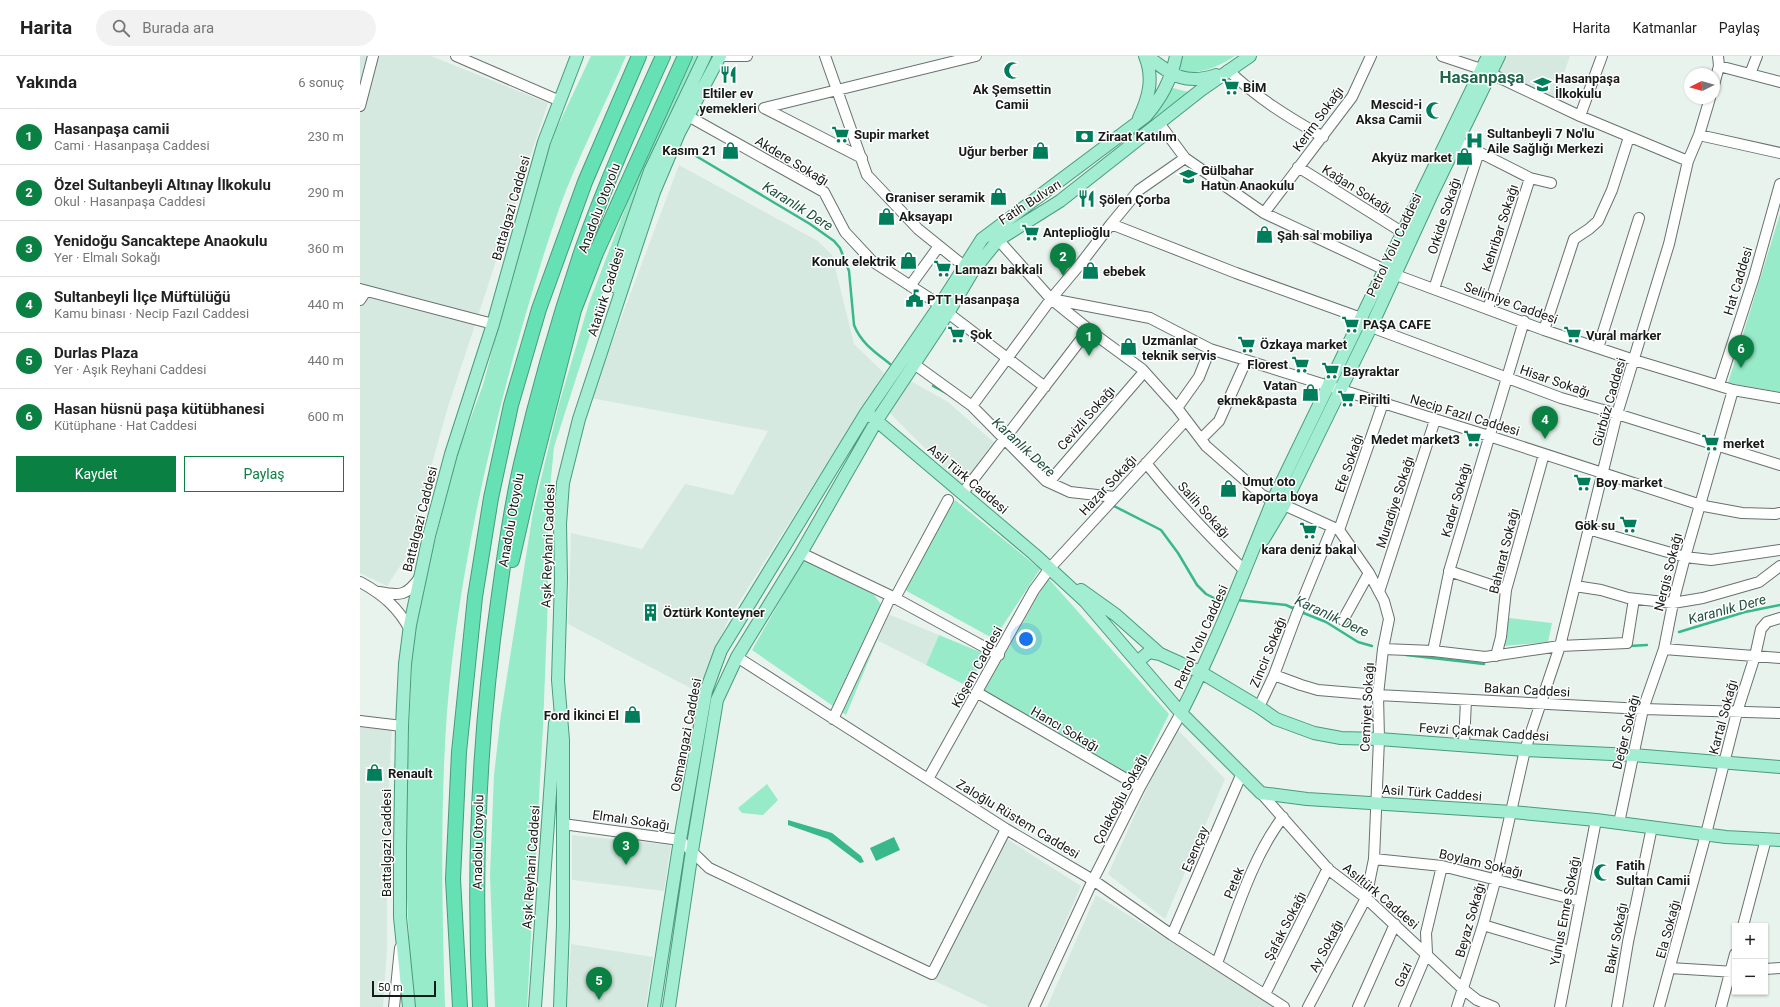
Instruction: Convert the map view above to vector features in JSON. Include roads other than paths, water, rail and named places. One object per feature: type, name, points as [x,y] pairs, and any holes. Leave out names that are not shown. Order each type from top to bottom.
[{"type":"highway","name":"Anadolu Otoyolu","points":[[460,1007],[453,879],[459,752],[475,596],[491,498],[511,404],[539,309],[585,182],[639,56]]},
{"type":"highway","name":"Anadolu Otoyolu","points":[[480,1007],[477,879],[480,785],[485,706],[506,546],[521,464],[558,324],[592,224],[639,109],[663,56]]},
{"type":"highway","points":[[490,662],[531,477],[574,310],[596,253],[685,56]]},
{"type":"main road","name":"Battalgazi Caddesi","points":[[402,936],[400,848],[402,726],[405,664],[410,630],[429,536],[451,454],[493,324],[544,142],[576,56]]},
{"type":"main road","name":"Atatürk Caddesi","points":[[603,347],[624,246],[650,171],[706,56]]},
{"type":"main road","name":"Atatürk Caddesi","points":[[603,347],[654,192],[688,116],[720,56]]},
{"type":"main road","points":[[1146,56],[1172,74],[1192,80],[1204,79],[1228,70]]},
{"type":"main road","points":[[1136,123],[1149,92],[1149,70],[1146,56]]},
{"type":"main road","name":"Fatih Bulvarı","points":[[877,420],[914,364],[944,309],[969,269],[995,236],[1136,123],[1157,103],[1172,74],[1176,56]]},
{"type":"main road","name":"Fatih Bulvarı","points":[[995,236],[1060,201],[1158,123],[1228,70],[1250,56]]},
{"type":"main road","name":"Petrol Yolu Caddesi","points":[[1245,571],[1284,505],[1396,275],[1457,141],[1486,71],[1488,56]]},
{"type":"main road","name":"Petrol Yolu Caddesi","points":[[1181,713],[1202,673],[1273,500],[1327,385],[1402,232],[1486,71],[1500,56]]},
{"type":"main road","name":"Fatih Bulvarı","points":[[866,413],[944,309]]},
{"type":"main road","name":"Aşık Reyhani Caddesi","points":[[535,1007],[558,680],[561,579],[560,524],[563,483],[572,441],[603,347]]},
{"type":"main road","name":"Asil Türk Caddesi","points":[[866,413],[877,420],[1050,568],[1085,602],[1181,713],[1261,793],[1307,799],[1512,812],[1619,822],[1706,834],[1780,840]]},
{"type":"main road","name":"Osmangazi Caddesi","points":[[654,1007],[680,840],[706,692],[721,650],[866,413]]},
{"type":"main road","name":"Osmangazi Caddesi","points":[[669,1007],[692,851],[717,700],[737,657],[801,553],[877,420]]},
{"type":"main road","name":"Asil Türk Caddesi","points":[[1050,568],[1116,615],[1160,654],[1202,673]]},
{"type":"main road","points":[[1138,663],[1149,652],[1160,654]]},
{"type":"main road","points":[[1190,668],[1207,659]]},
{"type":"main road","name":"Fevzi Çakmak Caddesi","points":[[1202,673],[1259,707],[1276,719],[1314,733],[1341,738],[1464,744],[1525,750],[1633,755],[1780,767]]},
{"type":"main road","name":"Aşık Reyhani Caddesi","points":[[558,680],[563,740],[563,925],[560,1007]]},
{"type":"main road","points":[[402,936],[409,1007]]},
{"type":"street","points":[[360,106],[374,56]]},
{"type":"street","points":[[456,56],[560,101]]},
{"type":"street","points":[[720,56],[747,56]]},
{"type":"street","points":[[825,56],[867,175],[918,229],[969,269]]},
{"type":"street","points":[[862,158],[764,108],[976,56]]},
{"type":"street","name":"Kerim Sokağı","points":[[1264,213],[1352,97],[1371,56]]},
{"type":"street","points":[[1442,56],[1486,71],[1580,116],[1688,161]]},
{"type":"street","points":[[1580,116],[1602,56]]},
{"type":"street","points":[[1750,74],[1757,56]]},
{"type":"street","points":[[1719,61],[1750,74],[1780,82]]},
{"type":"street","points":[[1228,70],[1250,90],[1285,115],[1323,137]]},
{"type":"street","name":"Gürbüz Caddesi","points":[[1525,750],[1560,646],[1602,473],[1618,414],[1669,244],[1688,161],[1699,135],[1708,104]]},
{"type":"street","name":"Akdere Sokağı","points":[[688,116],[824,192],[845,232],[872,261],[944,309],[1045,387]]},
{"type":"street","name":"Selimiye Caddesi","points":[[1158,123],[1185,158],[1264,213],[1384,270],[1524,321],[1544,330],[1634,360],[1733,390],[1780,398]]},
{"type":"street","points":[[1699,135],[1780,153]]},
{"type":"street","points":[[1544,330],[1574,239],[1590,229],[1598,221],[1612,190],[1629,137]]},
{"type":"street","points":[[1457,141],[1530,178],[1551,183]]},
{"type":"street","name":"Orkide Sokağı","points":[[1434,289],[1479,152]]},
{"type":"street","points":[[972,406],[1051,299],[1139,190],[1185,158]]},
{"type":"street","name":"Kağan Sokağı","points":[[1298,167],[1402,232]]},
{"type":"street","name":"Kehribar Sokağı","points":[[1488,308],[1530,178]]},
{"type":"street","name":"Hat Caddesi","points":[[1719,385],[1754,277],[1780,184]]},
{"type":"street","points":[[1598,348],[1639,218]]},
{"type":"street","points":[[1111,224],[1236,273],[1361,318]]},
{"type":"street","points":[[995,236],[1051,299],[1144,372],[1177,408],[1206,446],[1262,494],[1335,529]]},
{"type":"street","points":[[910,286],[939,246]]},
{"type":"street","points":[[360,300],[363,290],[493,324]]},
{"type":"street","name":"Necip Fazıl Caddesi","points":[[1051,299],[1150,318],[1210,349],[1489,436],[1699,504],[1742,513],[1780,513]]},
{"type":"street","name":"Kader Sokağı","points":[[1433,651],[1449,571],[1524,321]]},
{"type":"street","name":"Hisar Sokağı","points":[[1371,327],[1561,398],[1618,414],[1780,465]]},
{"type":"street","points":[[962,494],[1089,329]]},
{"type":"street","points":[[1177,408],[1199,377],[1210,349]]},
{"type":"street","points":[[1201,439],[1219,421],[1246,361]]},
{"type":"street","points":[[914,364],[972,406],[1002,442],[1048,482],[1070,492],[1114,498]]},
{"type":"street","name":"Cevizli Sokağı","points":[[1048,482],[1144,372]]},
{"type":"street","name":"Nergis Sokağı","points":[[1664,649],[1673,603],[1699,504],[1733,390]]},
{"type":"street","name":"Efe Sokağı","points":[[1298,611],[1335,529],[1383,403]]},
{"type":"street","name":"Hazar Sokağı","points":[[1050,568],[1186,420]]},
{"type":"street","name":"Muradiye Sokağı","points":[[1379,592],[1435,420]]},
{"type":"street","name":"Baharat Sokağı","points":[[1496,656],[1501,637],[1506,590],[1544,454]]},
{"type":"street","name":"Salih Sokağı","points":[[1146,463],[1175,499],[1208,536],[1245,571]]},
{"type":"street","points":[[834,719],[893,597],[948,500]]},
{"type":"street","name":"Cemiyet Sokağı","points":[[1335,529],[1369,573],[1384,601],[1388,619],[1378,695],[1379,739],[1375,803],[1374,859]]},
{"type":"street","points":[[1588,529],[1685,557],[1711,560],[1780,550]]},
{"type":"street","points":[[801,553],[893,597],[999,655]]},
{"type":"street","points":[[1574,586],[1601,590],[1634,599],[1673,603],[1703,598],[1759,582],[1780,566]]},
{"type":"street","name":"Köşem Caddesi","points":[[928,779],[978,693],[1034,590],[1050,568]]},
{"type":"street","points":[[1449,571],[1506,590]]},
{"type":"street","points":[[1343,620],[1369,573]]},
{"type":"street","points":[[379,592],[401,594],[408,592],[421,576]]},
{"type":"street","points":[[360,582],[379,592],[400,613],[410,630]]},
{"type":"street","points":[[1383,649],[1433,651],[1485,657],[1560,646],[1627,643],[1634,599]]},
{"type":"street","name":"Zincir Sokağı","points":[[1259,707],[1274,675],[1298,611]]},
{"type":"street","name":"Kartal Sokağı","points":[[1706,834],[1737,712],[1755,656],[1761,629],[1767,622],[1780,618]]},
{"type":"street","points":[[1664,649],[1780,658]]},
{"type":"street","name":"Değer Sokağı","points":[[1619,822],[1643,709],[1664,649]]},
{"type":"street","name":"Zaloğlu Rüstem Caddesi","points":[[737,657],[1006,829],[1093,880],[1172,935],[1284,1007]]},
{"type":"street","name":"Bakan Caddesi","points":[[1274,675],[1318,690],[1378,695],[1643,709],[1780,713]]},
{"type":"street","name":"Hancı Sokağı","points":[[978,693],[1140,787]]},
{"type":"street","points":[[1464,744],[1466,700]]},
{"type":"street","name":"Çolakoğlu Sokağı","points":[[1034,1007],[1093,880],[1140,787],[1181,713]]},
{"type":"street","points":[[360,721],[402,726]]},
{"type":"street","name":"Beyaz Sokağı","points":[[1457,1007],[1496,878],[1525,750]]},
{"type":"street","name":"Esençay","points":[[1172,935],[1242,773]]},
{"type":"street","name":"Asıltürk Caddesi","points":[[1261,793],[1328,868],[1366,898],[1427,953],[1463,989],[1477,1000],[1494,1007]]},
{"type":"street","name":"Petek","points":[[1217,963],[1257,862],[1272,831],[1283,817]]},
{"type":"street","name":"Yunus Emre Sokağı","points":[[1560,1007],[1596,820]]},
{"type":"street","name":"Elmalı Sokağı","points":[[563,824],[680,840],[709,868],[932,974],[1006,829]]},
{"type":"street","name":"Bakır Sokağı","points":[[1617,1007],[1628,942],[1652,827]]},
{"type":"street","name":"Ela Sokağı","points":[[1659,1007],[1706,834]]},
{"type":"street","points":[[1744,923],[1766,839]]},
{"type":"street","name":"Boylam Sokağı","points":[[1374,859],[1442,866],[1496,878],[1580,901]]},
{"type":"street","name":"Ay Sokağı","points":[[1308,1007],[1366,898],[1374,859]]},
{"type":"street","points":[[1427,953],[1426,933],[1442,866]]},
{"type":"street","name":"Şafak Sokağı","points":[[1265,994],[1328,868]]},
{"type":"street","points":[[1358,1007],[1395,924]]},
{"type":"street","points":[[1483,925],[1570,951]]},
{"type":"street","name":"Battalgazi Caddesi","points":[[394,1007],[395,984],[402,936]]},
{"type":"street","name":"Gazi","points":[[1404,1007],[1427,953]]},
{"type":"street","points":[[1670,968],[1732,973],[1721,1007]]},
{"type":"street","points":[[1768,969],[1780,968]]},
{"type":"waterway","name":"Karanlık Dere","points":[[691,153],[810,224],[834,241],[840,248],[849,271],[854,325],[860,337],[890,364]]},
{"type":"waterway","name":"Karanlık Dere","points":[[933,386],[948,394]]},
{"type":"waterway","name":"Karanlık Dere","points":[[1112,505],[1161,530],[1178,553],[1197,585],[1206,594],[1216,599],[1228,600]]},
{"type":"waterway","name":"Karanlık Dere","points":[[1237,600],[1286,605],[1297,610]]},
{"type":"waterway","name":"Karanlık Dere","points":[[1679,632],[1745,612],[1780,605]]},
{"type":"waterway","name":"Karanlık Dere","points":[[1301,612],[1326,622],[1358,642],[1372,646]]},
{"type":"waterway","points":[[1629,646],[1647,645]]},
{"type":"waterway","name":"Karanlık Dere","points":[[1406,655],[1484,664]]},
{"type":"place","name":"Ak Şemsettin Camii","points":[[1012,70]]},
{"type":"place","name":"Eltiler ev yemekleri","points":[[728,74]]},
{"type":"place","name":"Hasanpaşa İlkokulu","points":[[1542,85]]},
{"type":"place","name":"BİM","points":[[1230,87]]},
{"type":"place","name":"Mescid-i Aksa Camii","points":[[1435,111]]},
{"type":"place","name":"Supir market","points":[[841,134]]},
{"type":"place","name":"Ziraat Katılım","points":[[1085,136]]},
{"type":"place","name":"Sultanbeyli 7 No'lu Aile Sağlığı Merkezi","points":[[1474,140]]},
{"type":"place","name":"Kasım 21","points":[[730,150]]},
{"type":"place","name":"Uğur berber","points":[[1041,151]]},
{"type":"place","name":"Akyüz market","points":[[1465,157]]},
{"type":"place","name":"Gülbahar Hatun Anaokulu","points":[[1188,177]]},
{"type":"place","name":"Graniser seramik","points":[[998,197]]},
{"type":"place","name":"Şölen Çorba","points":[[1086,199]]},
{"type":"place","name":"Aksayapı","points":[[886,216]]},
{"type":"place","name":"Anteplioğlu","points":[[1030,232]]},
{"type":"place","name":"Şah sal mobiliya","points":[[1264,235]]},
{"type":"place","name":"Konuk elektrik","points":[[909,261]]},
{"type":"place","name":"Lamazı bakkali","points":[[942,269]]},
{"type":"place","name":"ebebek","points":[[1090,271]]},
{"type":"place","name":"Özel Sultanbeyli Altınay İlkokulu","points":[[1063,276]]},
{"type":"place","name":"PTT Hasanpaşa","points":[[914,299]]},
{"type":"place","name":"PAŞA CAFE","points":[[1350,324]]},
{"type":"place","name":"Şok","points":[[957,334]]},
{"type":"place","name":"Vural marker","points":[[1573,335]]},
{"type":"place","name":"Özkaya market","points":[[1247,344]]},
{"type":"place","name":"Uzmanlar teknik servis","points":[[1129,347]]},
{"type":"place","name":"Hasanpaşa camii","points":[[1089,356]]},
{"type":"place","name":"Florest","points":[[1301,364]]},
{"type":"place","name":"Hasan hüsnü paşa kütübhanesi","points":[[1741,368]]},
{"type":"place","name":"Bayraktar","points":[[1330,371]]},
{"type":"place","name":"Vatan ekmek&pasta","points":[[1310,392]]},
{"type":"place","name":"Pirilti","points":[[1346,399]]},
{"type":"place","name":"Medet market3","points":[[1473,439]]},
{"type":"place","name":"Sultanbeyli İlçe Müftülüğü","points":[[1545,439]]},
{"type":"place","name":"merket","points":[[1710,443]]},
{"type":"place","name":"Boy market","points":[[1583,482]]},
{"type":"place","name":"Umut oto kaporta boya","points":[[1229,488]]},
{"type":"place","name":"Gök su","points":[[1628,525]]},
{"type":"place","name":"kara deniz bakal","points":[[1309,530]]},
{"type":"place","name":"Öztürk Konteyner","points":[[650,612]]},
{"type":"place","name":"Ford İkinci El","points":[[632,715]]},
{"type":"place","name":"Renault","points":[[375,773]]},
{"type":"place","name":"Yenidoğu Sancaktepe Anaokulu","points":[[626,865]]},
{"type":"place","name":"Fatih Sultan Camii","points":[[1603,872]]},
{"type":"place","name":"Durlas Plaza","points":[[599,1000]]},
{"type":"district","name":"Hasanpaşa","points":[[1482,77]]}]
